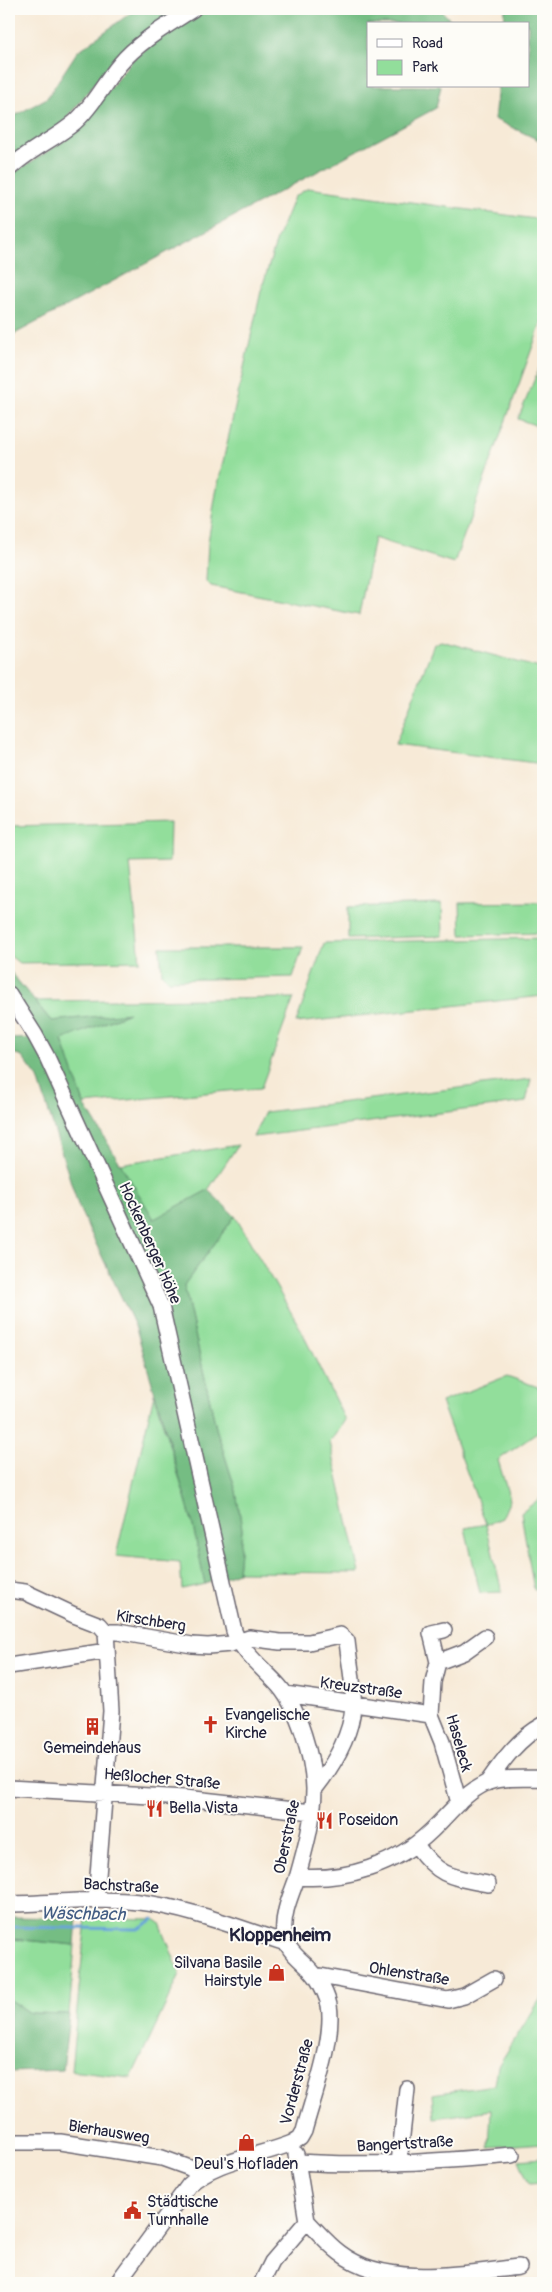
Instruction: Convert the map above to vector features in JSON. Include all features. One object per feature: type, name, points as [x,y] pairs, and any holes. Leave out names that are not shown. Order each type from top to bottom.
[{"type":"street","points":[[9,169],[16,162],[55,138],[76,121],[120,64],[134,50],[193,9]]},
{"type":"street","name":"Hockenberger Höhe","points":[[9,994],[47,1057],[161,1306],[237,1640]]},
{"type":"street","name":"Kirschberg","points":[[9,1590],[25,1592],[74,1615],[100,1624],[106,1632],[118,1632],[192,1645],[220,1646],[249,1638],[280,1642],[309,1642],[340,1635],[347,1641],[353,1704]]},
{"type":"street","name":"Haseleck","points":[[444,1630],[431,1633],[438,1662],[433,1682],[432,1715],[459,1803]]},
{"type":"street","points":[[96,1901],[111,1711],[106,1632]]},
{"type":"street","points":[[438,1662],[464,1652],[485,1637]]},
{"type":"street","name":"Oberstraße","points":[[237,1640],[285,1694],[302,1735],[312,1770],[314,1790],[312,1812],[297,1877],[286,1911],[284,1930],[286,1943]]},
{"type":"street","points":[[9,1666],[107,1651]]},
{"type":"street","name":"Kreuzstraße","points":[[285,1694],[432,1715]]},
{"type":"street","points":[[314,1790],[328,1773],[347,1734],[353,1704]]},
{"type":"street","points":[[487,1783],[504,1758],[530,1732],[543,1725]]},
{"type":"street","points":[[297,1877],[317,1878],[358,1872],[382,1864],[416,1845],[459,1803],[473,1791],[487,1783],[543,1778]]},
{"type":"street","name":"Heßlocher Straße","points":[[9,1788],[185,1798],[312,1812]]},
{"type":"street","points":[[416,1845],[426,1860],[450,1877],[488,1884]]},
{"type":"street","name":"Bachstraße","points":[[9,1904],[130,1901],[166,1906],[286,1943]]},
{"type":"street","name":"Vorderstraße","points":[[200,2175],[214,2167],[292,2143],[300,2138],[304,2131],[325,2050],[330,2020],[325,1992],[315,1975],[296,1957],[286,1943]]},
{"type":"street","name":"Ohlenstraße","points":[[315,1975],[448,2000],[464,1996],[494,1979]]},
{"type":"street","points":[[399,2164],[408,2089]]},
{"type":"street","name":"Bierhausweg","points":[[9,2142],[60,2142],[162,2158],[190,2168],[200,2175]]},
{"type":"street","points":[[292,2143],[299,2162],[307,2221],[341,2254],[358,2263],[376,2269],[408,2276],[459,2274],[519,2267]]},
{"type":"street","name":"Bangertstraße","points":[[299,2162],[399,2164],[512,2155]]},
{"type":"street","points":[[117,2283],[189,2185],[200,2175]]},
{"type":"street","points":[[263,2283],[272,2262],[307,2221]]},
{"type":"green space","points":[[136,9],[184,9],[132,42],[112,62],[62,124],[9,161],[9,119],[47,98],[77,52]]},
{"type":"green space","points":[[208,9],[440,9],[452,22],[367,22],[367,88],[441,88],[436,108],[9,337],[9,176],[70,137],[132,60],[154,42]]},
{"type":"green space","points":[[505,9],[543,9],[543,142],[494,119],[498,88],[530,88],[530,22],[504,22]]},
{"type":"green space","points":[[308,188],[543,220],[543,318],[454,563],[374,538],[359,615],[211,586],[206,581],[208,542],[216,493],[261,291],[277,239],[294,197]]},
{"type":"green space","points":[[543,359],[543,428],[518,419]]},
{"type":"green space","points":[[441,641],[543,669],[543,764],[395,745],[434,644]]},
{"type":"green space","points":[[170,822],[169,862],[130,863],[140,961],[19,963],[9,955],[9,826]]},
{"type":"green space","points":[[543,902],[543,933],[461,935],[460,903]]},
{"type":"green space","points":[[442,904],[443,936],[348,939],[348,907]]},
{"type":"green space","points":[[543,938],[543,996],[296,1023],[324,943]]},
{"type":"green space","points":[[160,947],[303,947],[293,977],[168,980],[162,974]]},
{"type":"green space","points":[[9,970],[51,1021],[129,1013],[62,1040],[84,1104],[154,1219],[208,1190],[235,1216],[184,1285],[216,1428],[236,1491],[242,1529],[238,1572],[205,1584],[192,1521],[136,1328],[79,1208],[38,1078],[22,1057],[9,1051],[9,1039],[42,1038],[9,983]]},
{"type":"green space","points":[[294,998],[261,1088],[84,1104],[62,1040],[127,1014],[51,1021],[35,1001]]},
{"type":"green space","points":[[531,1079],[526,1102],[253,1137],[265,1112]]},
{"type":"green space","points":[[238,1145],[208,1190],[154,1220],[120,1164]]},
{"type":"green space","points":[[235,1216],[299,1326],[345,1420],[330,1442],[360,1573],[238,1572],[242,1529],[236,1491],[216,1428],[184,1285]]},
{"type":"green space","points":[[507,1376],[538,1387],[543,1396],[543,1429],[498,1460],[510,1500],[502,1518],[486,1525],[502,1592],[480,1593],[465,1528],[486,1524],[441,1402]]},
{"type":"green space","points":[[154,1394],[192,1521],[205,1584],[182,1589],[180,1562],[116,1556]]},
{"type":"green space","points":[[543,1496],[543,1590],[534,1590],[521,1513]]},
{"type":"green space","points":[[9,1917],[77,1918],[75,1945],[12,1939],[9,1943]]},
{"type":"green space","points":[[86,1918],[154,1919],[160,1923],[180,1974],[131,2078],[71,2071]]},
{"type":"green space","points":[[12,1939],[75,1945],[69,2014],[30,2013],[9,1999],[9,1943]]},
{"type":"green space","points":[[543,1995],[543,2143],[489,2147],[491,2110],[434,2118],[432,2094],[495,2085],[498,2066]]},
{"type":"green space","points":[[9,1999],[30,2013],[69,2014],[63,2070],[9,2072]]},
{"type":"green space","points":[[543,2158],[543,2183],[529,2184],[519,2160]]},
{"type":"waterway","name":"Wäschbach","points":[[9,1927],[138,1929],[154,1919]]},
{"type":"place","name":"Evangelische Kirche","points":[[211,1724]]},
{"type":"place","name":"Gemeindehaus","points":[[92,1726]]},
{"type":"place","name":"Bella Vista","points":[[155,1808]]},
{"type":"place","name":"Poseidon","points":[[324,1820]]},
{"type":"place","name":"Silvana Basile Hairstyle","points":[[276,1972]]},
{"type":"place","name":"Deul's Hofladen","points":[[246,2142]]},
{"type":"place","name":"Städtische Turnhalle","points":[[133,2211]]},
{"type":"district","name":"Kloppenheim","points":[[280,1935]]}]
